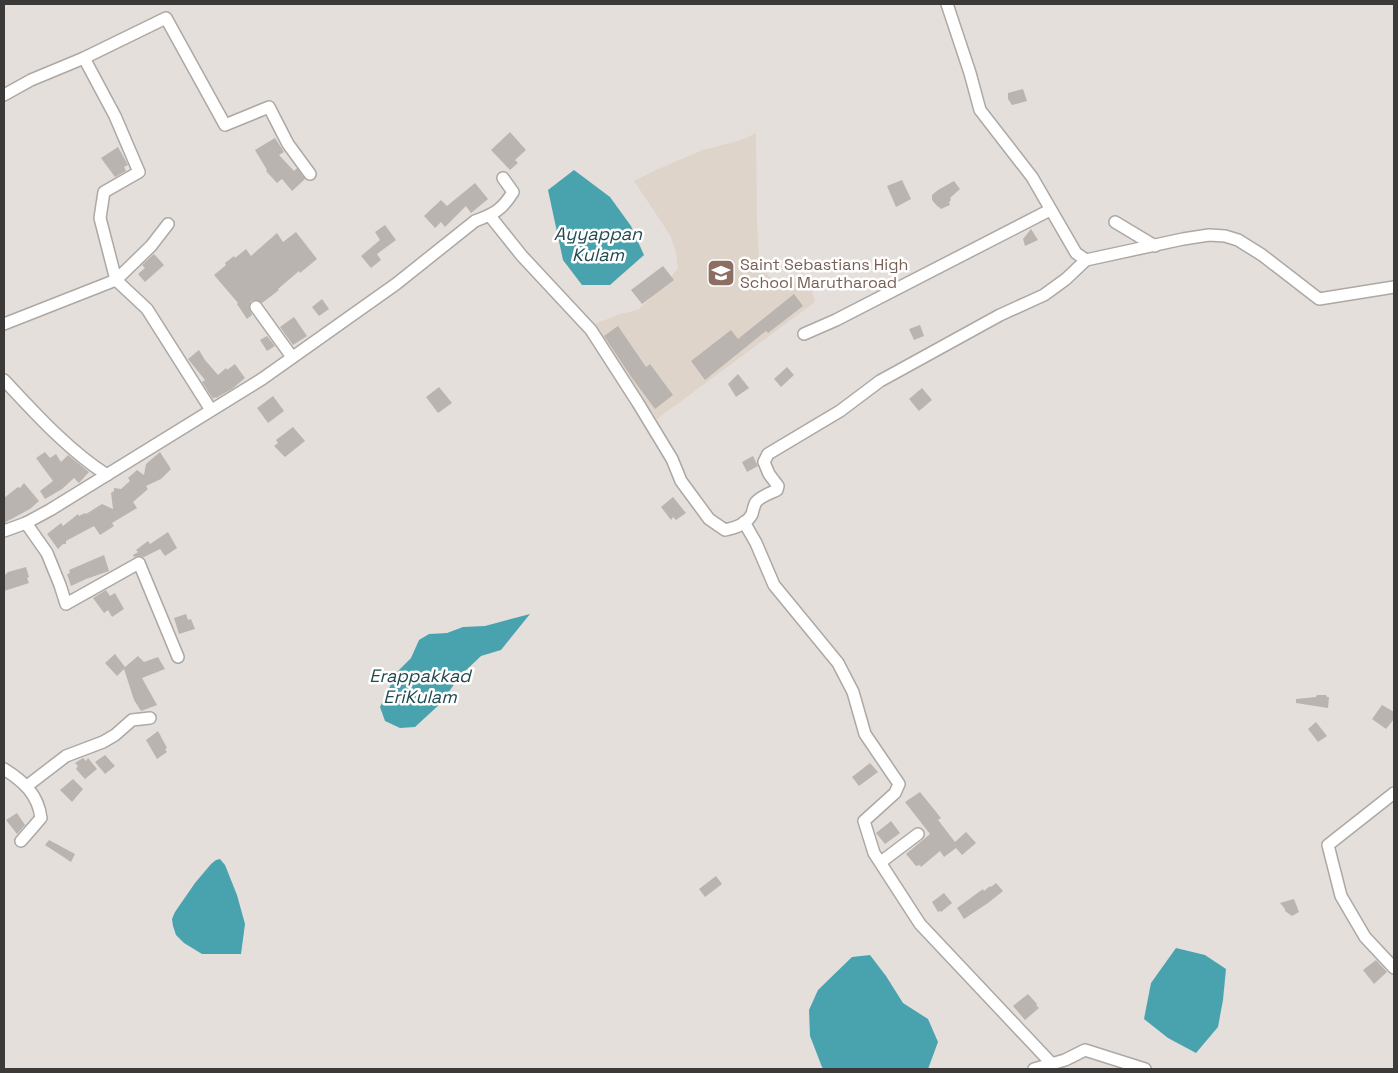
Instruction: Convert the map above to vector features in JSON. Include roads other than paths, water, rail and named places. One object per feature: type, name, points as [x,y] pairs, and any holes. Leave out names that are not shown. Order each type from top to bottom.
[{"type":"street","points":[[947,4],[970,72],[980,110],[1032,177],[1076,253],[1086,260]]},
{"type":"street","points":[[4,95],[31,80],[84,58],[166,18],[225,125],[269,107],[288,144],[310,174]]},
{"type":"street","points":[[84,58],[116,116],[139,172],[104,192],[100,218],[116,280],[147,309],[211,410]]},
{"type":"street","points":[[4,531],[26,523],[50,510],[262,379],[396,284],[475,222],[490,216],[504,206],[513,192],[503,178]]},
{"type":"street","points":[[804,334],[836,320],[1050,210]]},
{"type":"street","points":[[490,216],[522,256],[591,330],[672,459],[681,481],[709,519],[725,530],[736,528],[744,522],[751,516],[756,502],[778,490],[778,486],[769,474],[764,462],[768,454],[840,411],[880,381],[1000,315],[1044,295],[1066,279],[1086,260],[1183,239],[1209,235],[1225,236],[1238,240],[1262,255],[1319,299],[1394,287]]},
{"type":"street","points":[[1115,222],[1155,246]]},
{"type":"street","points":[[4,324],[116,280],[151,246],[168,224]]},
{"type":"street","points":[[256,307],[292,357]]},
{"type":"street","points":[[4,380],[51,429],[95,467],[107,474]]},
{"type":"street","points":[[744,522],[756,543],[774,585],[838,663],[853,692],[865,734],[899,784],[895,793],[864,821],[874,852],[920,924],[1052,1064]]},
{"type":"street","points":[[26,523],[47,553],[66,604],[140,563],[178,657]]},
{"type":"street","points":[[27,786],[66,756],[103,742],[115,735],[132,720],[150,718]]},
{"type":"street","points":[[4,769],[18,777],[27,786],[39,807],[40,818],[21,841]]},
{"type":"street","points":[[1394,793],[1328,845],[1342,896],[1366,937],[1394,968]]},
{"type":"street","points":[[881,862],[918,834]]},
{"type":"street","points":[[1034,1069],[1064,1060],[1085,1050],[1145,1069]]},
{"type":"water","name":"Ayyappan Kulam","points":[[574,170],[610,197],[631,226],[644,255],[610,285],[582,285],[563,260],[548,190]]},
{"type":"water","name":"Erappakkad EriKulam","points":[[530,614],[501,650],[481,656],[460,676],[441,703],[415,727],[400,728],[385,721],[380,707],[397,672],[411,658],[419,640],[429,634],[447,633],[463,627],[485,626]]},
{"type":"water","points":[[220,859],[225,865],[237,895],[245,924],[241,954],[202,954],[184,943],[176,935],[173,926],[172,919],[175,912],[195,883],[211,864]]},
{"type":"water","points":[[1176,948],[1205,955],[1226,969],[1218,1027],[1196,1053],[1168,1038],[1144,1019],[1151,983]]},
{"type":"water","points":[[870,955],[903,1003],[928,1019],[938,1042],[928,1069],[824,1069],[822,1067],[810,1036],[809,1010],[818,990],[852,957]]},
{"type":"place","name":"Saint Sebastians High School Marutharoad","points":[[721,273]]}]
